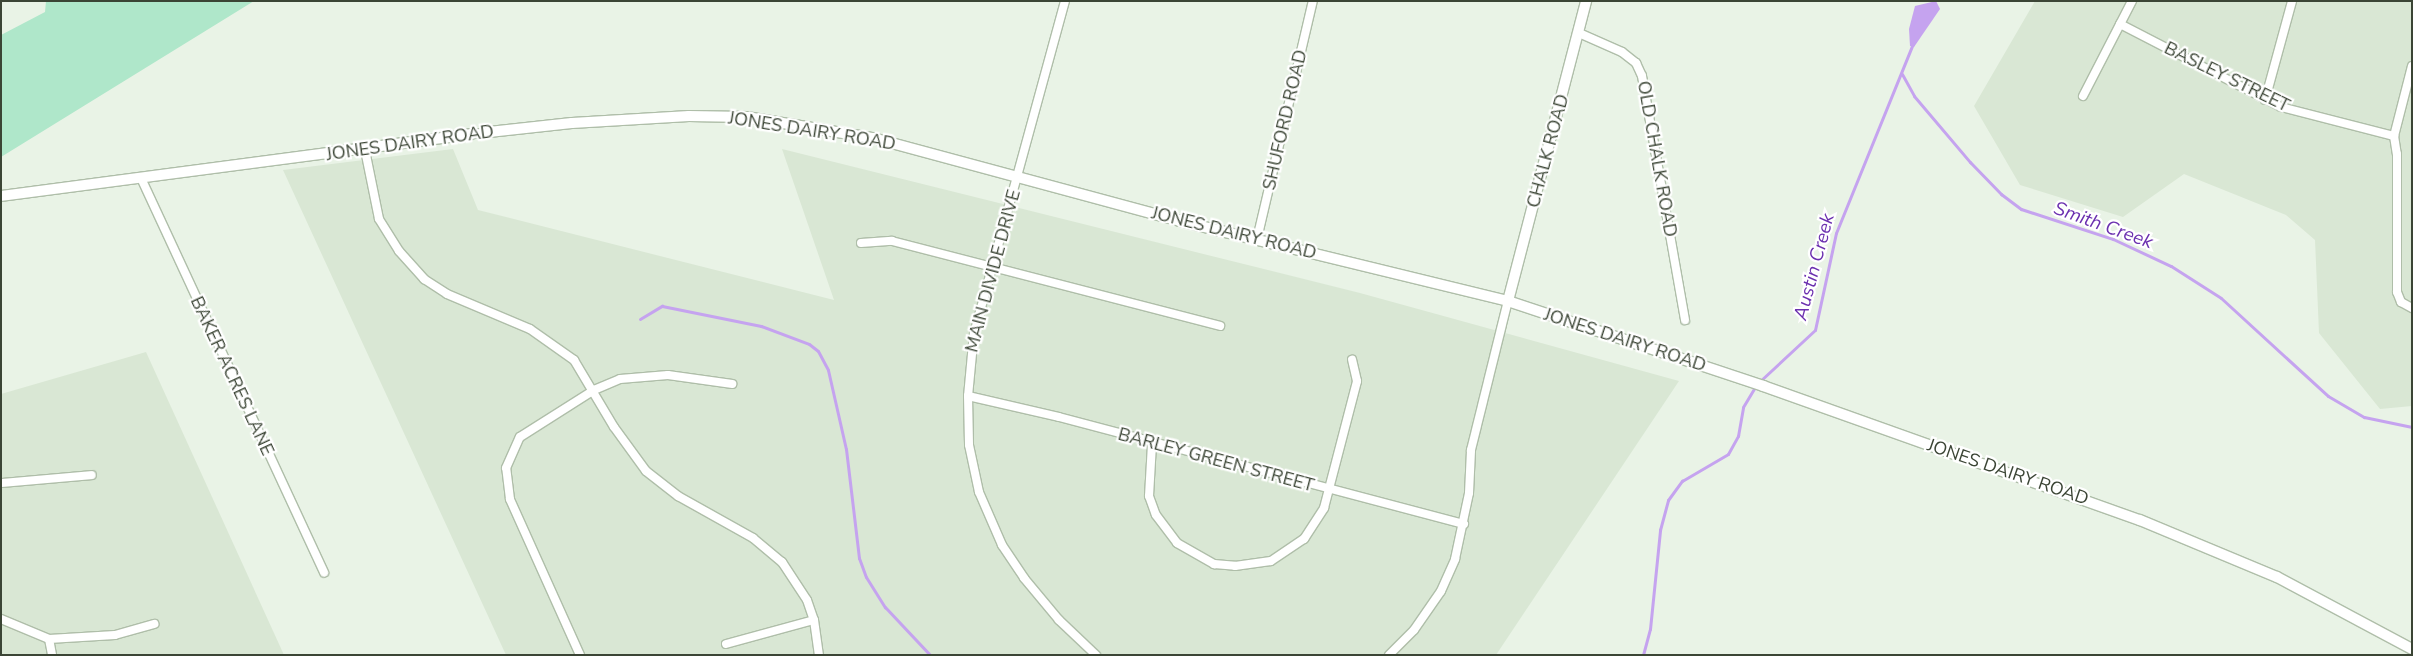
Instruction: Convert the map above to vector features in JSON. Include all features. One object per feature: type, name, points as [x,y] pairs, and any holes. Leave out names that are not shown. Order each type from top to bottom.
[{"type":"street","name":"MAIN DIVIDE DRIVE","points":[[1065,1],[974,333],[968,396],[969,445],[980,492],[1002,545],[1053,613],[1096,655]]},
{"type":"street","name":"SHUFORD ROAD","points":[[1257,239],[1313,1]]},
{"type":"street","name":"CHALK ROAD","points":[[1508,301],[1586,1]]},
{"type":"street","points":[[2083,96],[2132,1]]},
{"type":"street","points":[[2265,100],[2292,1]]},
{"type":"street","name":"BASLEY STREET","points":[[2120,24],[2265,100],[2290,110],[2394,136]]},
{"type":"street","name":"OLD CHALK ROAD","points":[[1578,33],[1622,52],[1636,63],[1642,76],[1685,320]]},
{"type":"street","points":[[2412,66],[2394,136],[2397,154],[2397,292],[2401,302],[2412,308]]},
{"type":"street","name":"JONES DAIRY ROAD","points":[[1,196],[365,150],[471,134],[572,123],[689,116],[747,117],[873,138],[1257,239],[1508,301],[1764,386],[2084,499],[2206,546],[2324,599],[2412,649]]},
{"type":"street","points":[[365,150],[380,219],[399,251],[424,279],[447,294],[530,329],[558,346],[574,360],[594,390],[614,426],[646,471],[678,496],[769,550],[796,581],[814,620],[819,655]]},
{"type":"street","name":"BAKER ACRES LANE","points":[[141,178],[324,573]]},
{"type":"street","points":[[861,243],[892,241],[1220,326]]},
{"type":"street","points":[[1389,655],[1414,630],[1440,591],[1456,560],[1464,524],[1471,450],[1508,301]]},
{"type":"street","points":[[1152,444],[1148,477],[1156,516],[1178,543],[1214,564],[1258,564],[1288,551],[1316,523],[1329,489],[1357,382],[1352,360]]},
{"type":"street","points":[[580,655],[510,499],[506,468],[520,436],[594,390],[620,379],[648,375],[668,375],[732,384]]},
{"type":"street","name":"BARLEY GREEN STREET","points":[[968,396],[1464,524]]},
{"type":"street","points":[[1,483],[92,475]]},
{"type":"street","points":[[1,619],[49,639],[115,635],[154,624]]},
{"type":"street","points":[[726,644],[814,620]]},
{"type":"street","points":[[49,639],[52,655]]},
{"type":"shaded area","points":[[1936,1],[1940,9],[1914,47],[1910,46],[1909,29],[1915,6]]},
{"type":"shaded area","points":[[2035,1],[2412,1],[2412,406],[2380,409],[2319,333],[2315,240],[2286,215],[2184,174],[2123,217],[2020,185],[1974,106]]},
{"type":"shaded area","points":[[453,149],[478,210],[834,300],[782,149],[1360,293],[1679,381],[1496,655],[506,655],[283,170]]},
{"type":"shaded area","points":[[146,352],[284,655],[1,655],[1,394]]},
{"type":"green space","points":[[46,1],[254,1],[1,157],[1,35],[45,12]]},
{"type":"waterway","name":"Austin Creek","points":[[1759,382],[1815,330],[1836,233],[1913,43]]},
{"type":"waterway","name":"Smith Creek","points":[[1902,74],[1914,96],[1970,162],[2001,194],[2021,209],[2113,239],[2171,266],[2221,298],[2328,396],[2364,417],[2412,427]]},
{"type":"waterway","points":[[640,319],[662,306],[761,326],[809,344],[818,351],[828,370],[846,449],[859,558],[866,577],[885,607],[930,655]]},
{"type":"waterway","name":"Austin Creek","points":[[1643,655],[1650,629],[1660,530],[1668,500],[1682,481],[1728,454],[1738,436],[1743,407],[1755,387]]}]
